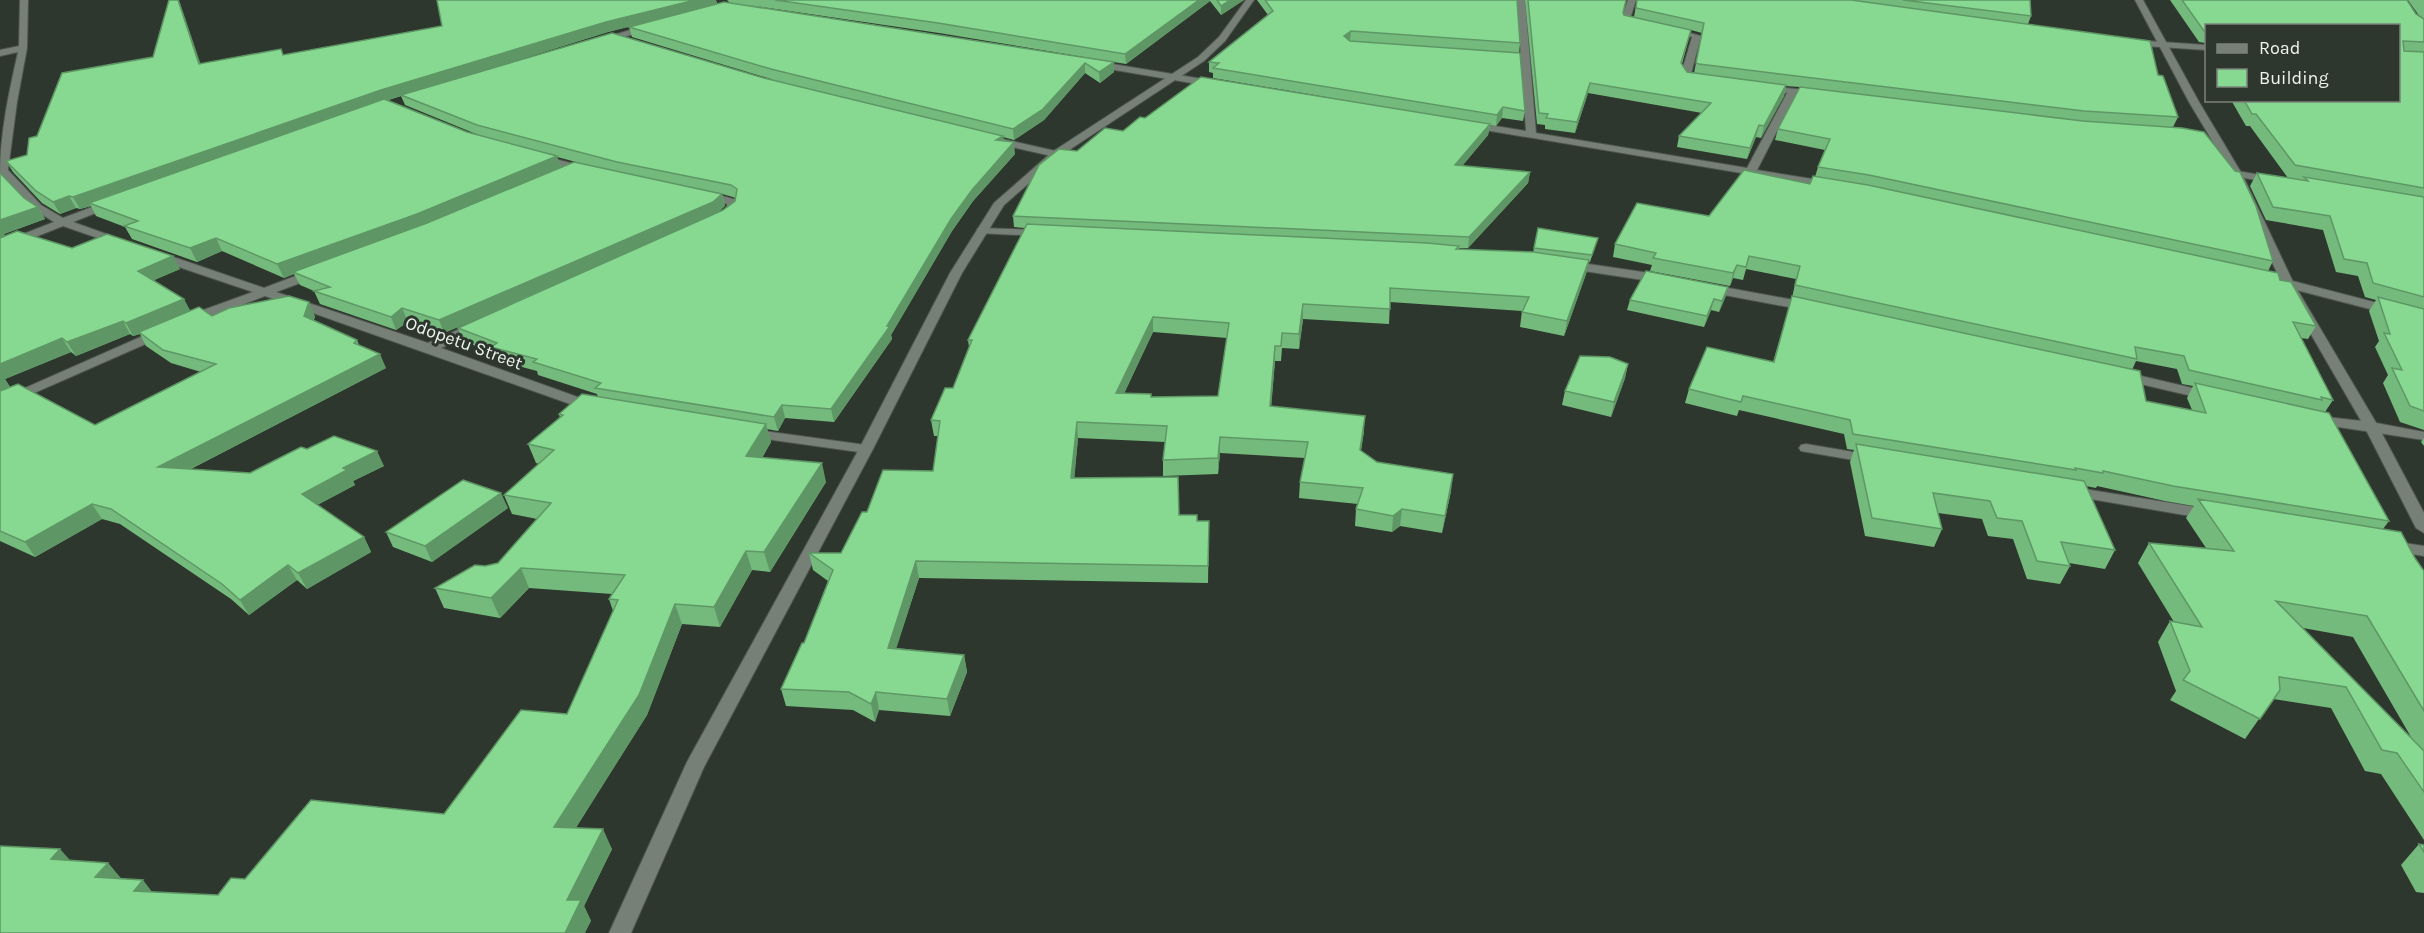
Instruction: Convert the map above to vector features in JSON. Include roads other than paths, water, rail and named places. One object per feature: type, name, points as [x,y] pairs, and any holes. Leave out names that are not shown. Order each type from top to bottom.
[{"type":"street","points":[[24,0],[23,48],[2,171],[37,207],[62,222],[129,245]]},
{"type":"street","points":[[620,933],[694,767],[866,449],[956,273],[1000,202],[1056,154],[1175,78],[1222,39],[1250,0]]},
{"type":"street","points":[[1521,0],[1531,134]]},
{"type":"street","points":[[1632,0],[1626,21],[1697,36],[1686,74],[1688,78],[1717,82]]},
{"type":"street","points":[[2139,0],[2166,46],[2209,136],[2237,174],[2288,284],[2371,426],[2424,528]]},
{"type":"street","points":[[591,42],[658,25]]},
{"type":"street","points":[[612,36],[635,43]]},
{"type":"street","points":[[2120,42],[2205,48]]},
{"type":"street","points":[[0,53],[23,48]]},
{"type":"street","points":[[1514,58],[1526,59]]},
{"type":"street","points":[[1081,62],[1223,86]]},
{"type":"street","points":[[1760,87],[1827,95]]},
{"type":"street","points":[[1751,171],[1793,91]]},
{"type":"street","points":[[1460,123],[1842,188]]},
{"type":"street","points":[[980,137],[1056,154]]},
{"type":"street","points":[[532,156],[598,173]]},
{"type":"street","points":[[555,177],[577,168]]},
{"type":"street","points":[[2237,174],[2284,182]]},
{"type":"street","points":[[697,193],[733,202],[732,209],[711,222]]},
{"type":"street","points":[[0,247],[118,201]]},
{"type":"street","points":[[981,231],[1050,234]]},
{"type":"street","name":"Odopetu Street","points":[[151,253],[429,348],[582,405],[605,410]]},
{"type":"street","points":[[1554,264],[1686,284],[1828,310]]},
{"type":"street","points":[[0,404],[178,324],[322,271]]},
{"type":"street","points":[[2265,279],[2424,319]]},
{"type":"street","points":[[429,348],[492,319]]},
{"type":"street","points":[[2105,372],[2221,399]]},
{"type":"street","points":[[2302,417],[2424,436]]},
{"type":"street","points":[[733,431],[866,449]]},
{"type":"street","points":[[1806,448],[1888,461]]},
{"type":"street","points":[[2051,488],[2225,517]]},
{"type":"street","points":[[2377,543],[2424,551]]}]
